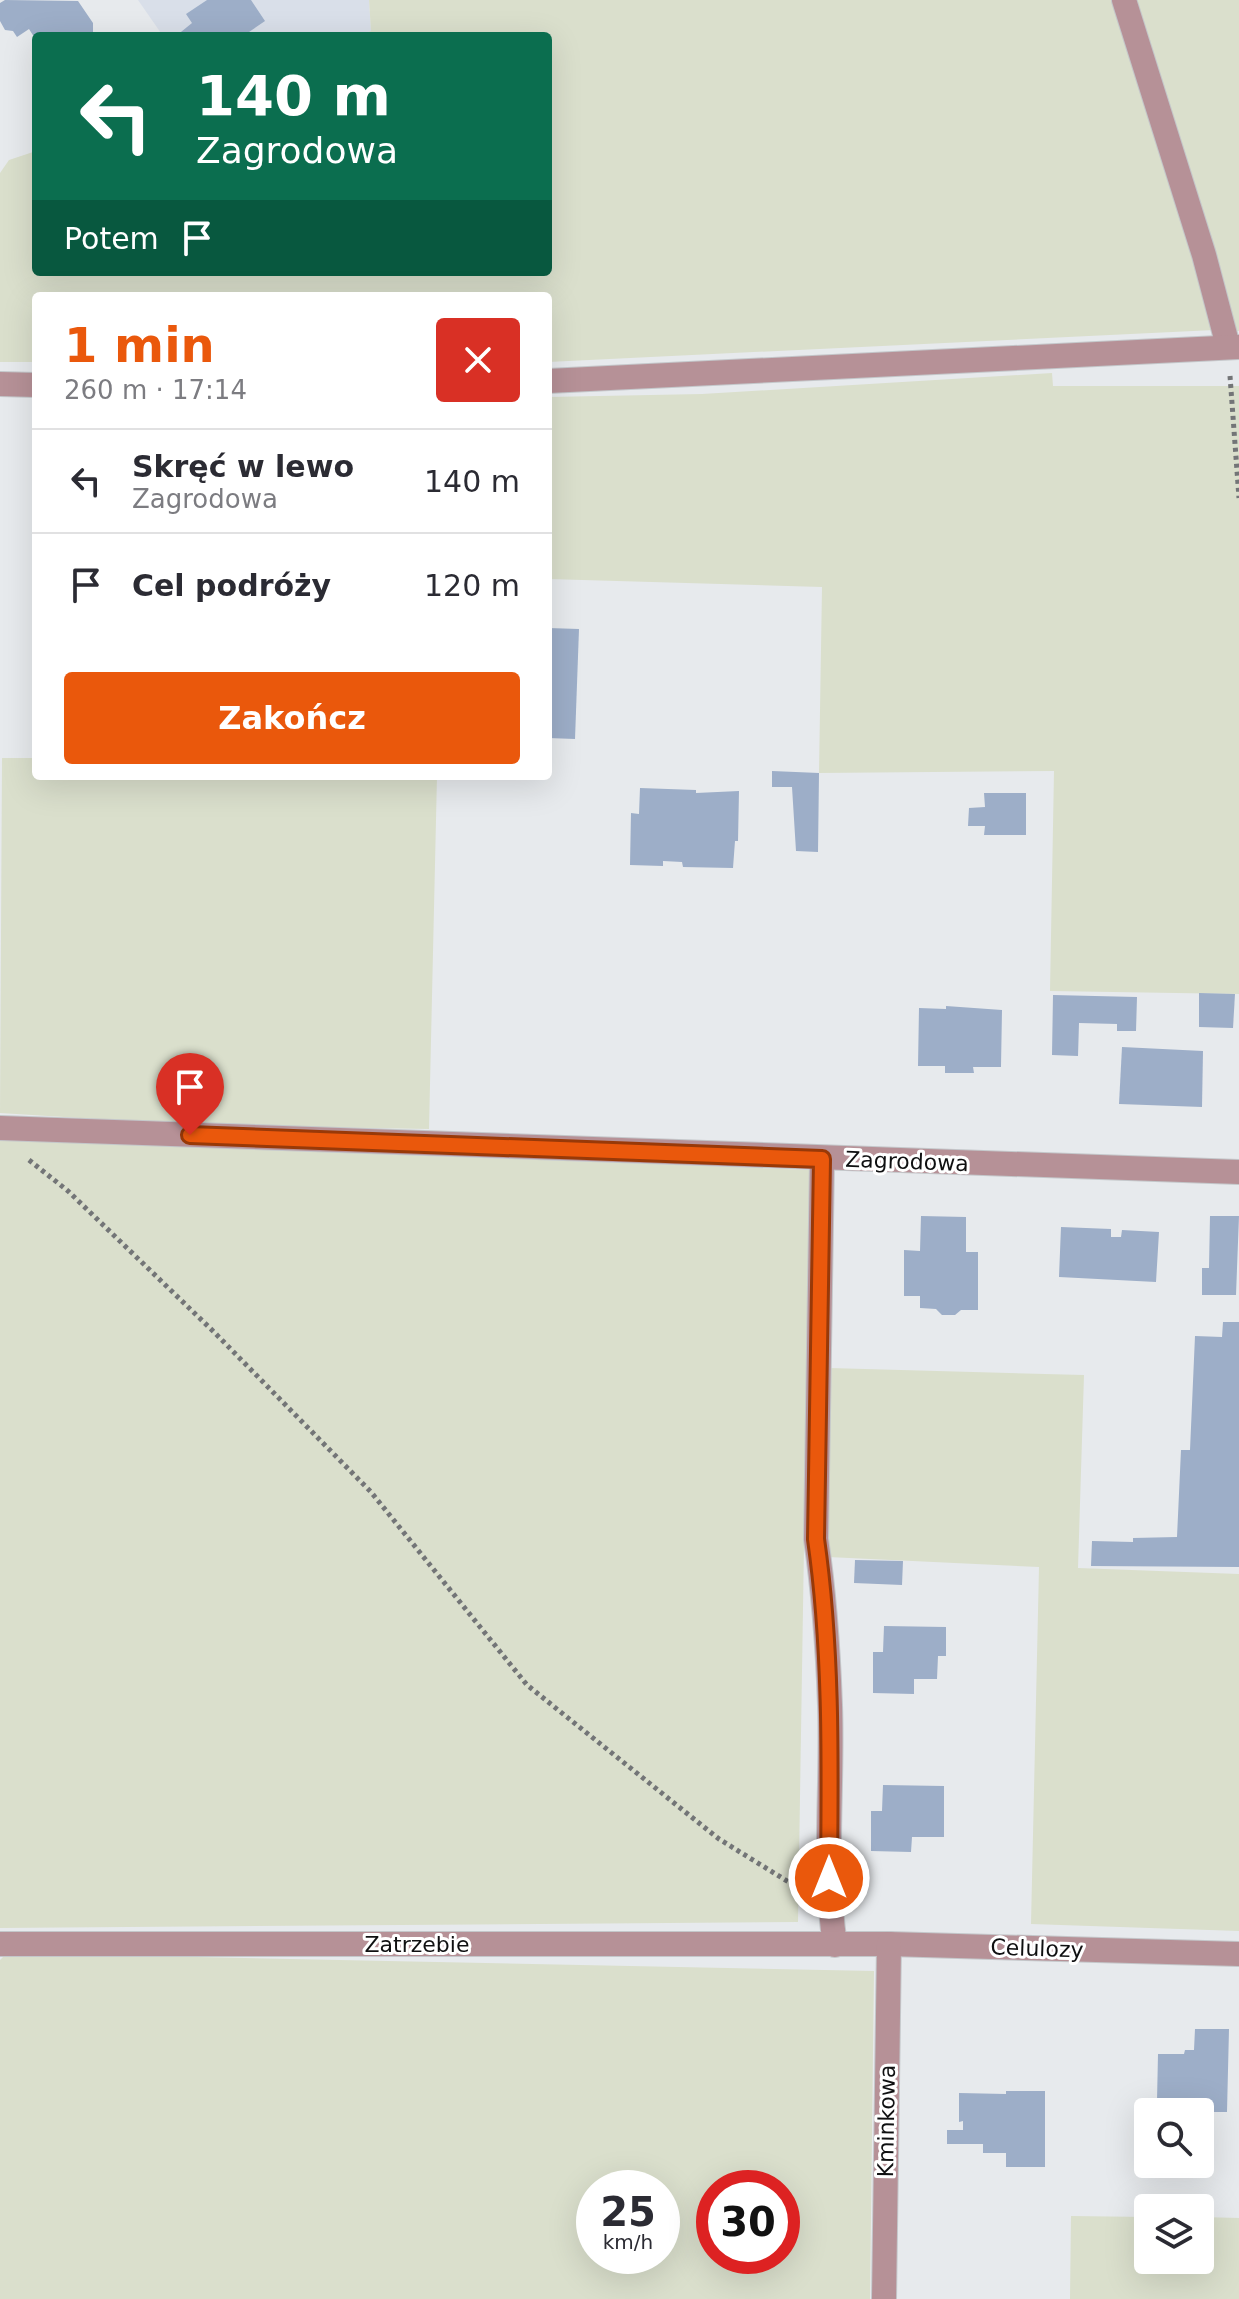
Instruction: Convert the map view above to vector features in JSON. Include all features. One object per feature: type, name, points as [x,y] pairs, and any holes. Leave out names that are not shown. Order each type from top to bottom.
[{"type":"street","points":[[552,381],[1233,347],[1124,0]]},
{"type":"street","points":[[0,384],[32,385]]},
{"type":"street","name":"Zagrodowa","points":[[0,1128],[1239,1172]]},
{"type":"street","points":[[822,1159],[816,1539],[830,1705],[829,1907],[835,1945]]},
{"type":"street","name":"Zatrzebie","points":[[0,1944],[835,1945]]},
{"type":"street","name":"Kminkowa","points":[[884,2299],[889,1944]]},
{"type":"street","name":"Celulozy","points":[[835,1945],[1239,1954]]},
{"type":"path","points":[[1233,347],[1239,498]]},
{"type":"path","points":[[23,1155],[68,1191],[136,1256],[371,1492],[527,1685],[719,1839],[829,1907]]},
{"type":"shaded area","points":[[138,0],[369,0],[371,31],[368,32],[160,32]]},
{"type":"green space","points":[[369,0],[1118,0],[1214,330],[552,362],[552,292],[32,292],[32,362],[0,362],[0,173],[9,160],[32,152],[32,276],[552,276],[552,32],[368,32],[371,31]]},
{"type":"green space","points":[[1130,0],[1239,0],[1239,331],[1232,331]]},
{"type":"green space","points":[[1052,373],[1053,386],[1239,386],[1239,994],[1050,991],[1054,771],[819,773],[822,587],[552,579],[552,397],[702,394]]},
{"type":"green space","points":[[2,758],[32,758],[32,780],[437,780],[429,1129],[193,1125],[0,1113]]},
{"type":"green space","points":[[0,1140],[810,1170],[798,1922],[0,1928]]},
{"type":"green space","points":[[829,1368],[1084,1375],[1078,1568],[1239,1574],[1239,1931],[1031,1924],[1039,1567],[828,1557]]},
{"type":"green space","points":[[7,1953],[874,1971],[870,2299],[0,2299],[0,1960]]},
{"type":"green space","points":[[1071,2216],[1134,2217],[1134,2274],[1214,2274],[1214,2217],[1239,2218],[1239,2299],[1070,2299]]},
{"type":"building","points":[[5,0],[78,1],[93,23],[93,32],[32,34],[29,29],[17,37],[13,31],[5,30],[0,21],[0,3]]},
{"type":"building","points":[[207,0],[251,0],[265,21],[249,32],[181,32],[192,23],[186,14]]},
{"type":"building","points":[[552,628],[579,629],[575,739],[552,738]]},
{"type":"building","points":[[772,771],[819,773],[818,852],[796,851],[792,787],[772,787]]},
{"type":"building","points":[[640,788],[696,790],[696,793],[739,791],[738,841],[735,841],[733,868],[683,867],[682,862],[663,861],[663,866],[630,865],[631,813],[639,814]]},
{"type":"building","points":[[984,793],[1026,793],[1026,835],[984,835],[985,826],[968,826],[969,808],[985,807]]},
{"type":"building","points":[[1199,993],[1235,994],[1233,1028],[1199,1027]]},
{"type":"building","points":[[1053,995],[1137,997],[1136,1031],[1117,1031],[1117,1024],[1079,1023],[1078,1056],[1052,1055]]},
{"type":"building","points":[[946,1006],[1002,1010],[1001,1067],[973,1067],[974,1073],[945,1073],[945,1066],[918,1066],[919,1008],[946,1009]]},
{"type":"building","points":[[1122,1047],[1203,1051],[1202,1107],[1119,1104]]},
{"type":"building","points":[[921,1216],[966,1217],[966,1252],[978,1252],[978,1310],[942,1315],[936,1309],[920,1308],[920,1296],[904,1296],[904,1250],[920,1251]]},
{"type":"building","points":[[1210,1216],[1239,1216],[1236,1295],[1202,1295],[1202,1268],[1209,1268]]},
{"type":"building","points":[[1061,1227],[1111,1229],[1111,1237],[1121,1237],[1122,1230],[1159,1232],[1156,1282],[1059,1277]]},
{"type":"building","points":[[1223,1322],[1239,1322],[1239,1567],[1091,1566],[1092,1541],[1133,1542],[1133,1538],[1177,1537],[1181,1450],[1190,1450],[1195,1336],[1222,1337]]},
{"type":"building","points":[[855,1560],[903,1561],[902,1585],[854,1583]]},
{"type":"building","points":[[884,1626],[946,1627],[946,1656],[938,1656],[937,1679],[914,1679],[914,1694],[873,1693],[873,1652],[883,1652]]},
{"type":"building","points":[[883,1785],[944,1786],[944,1837],[912,1837],[911,1852],[871,1851],[871,1811],[882,1811]]},
{"type":"building","points":[[1195,2029],[1229,2029],[1227,2112],[1214,2112],[1214,2098],[1157,2098],[1158,2054],[1184,2054],[1185,2050],[1194,2050]]},
{"type":"building","points":[[1006,2091],[1045,2091],[1045,2167],[1006,2167],[1006,2153],[983,2153],[983,2144],[947,2144],[947,2130],[963,2130],[963,2121],[959,2122],[959,2093],[1006,2094]]},
{"type":"route","points":[[190,1135],[822,1159],[816,1539],[830,1705],[829,1878]]}]
